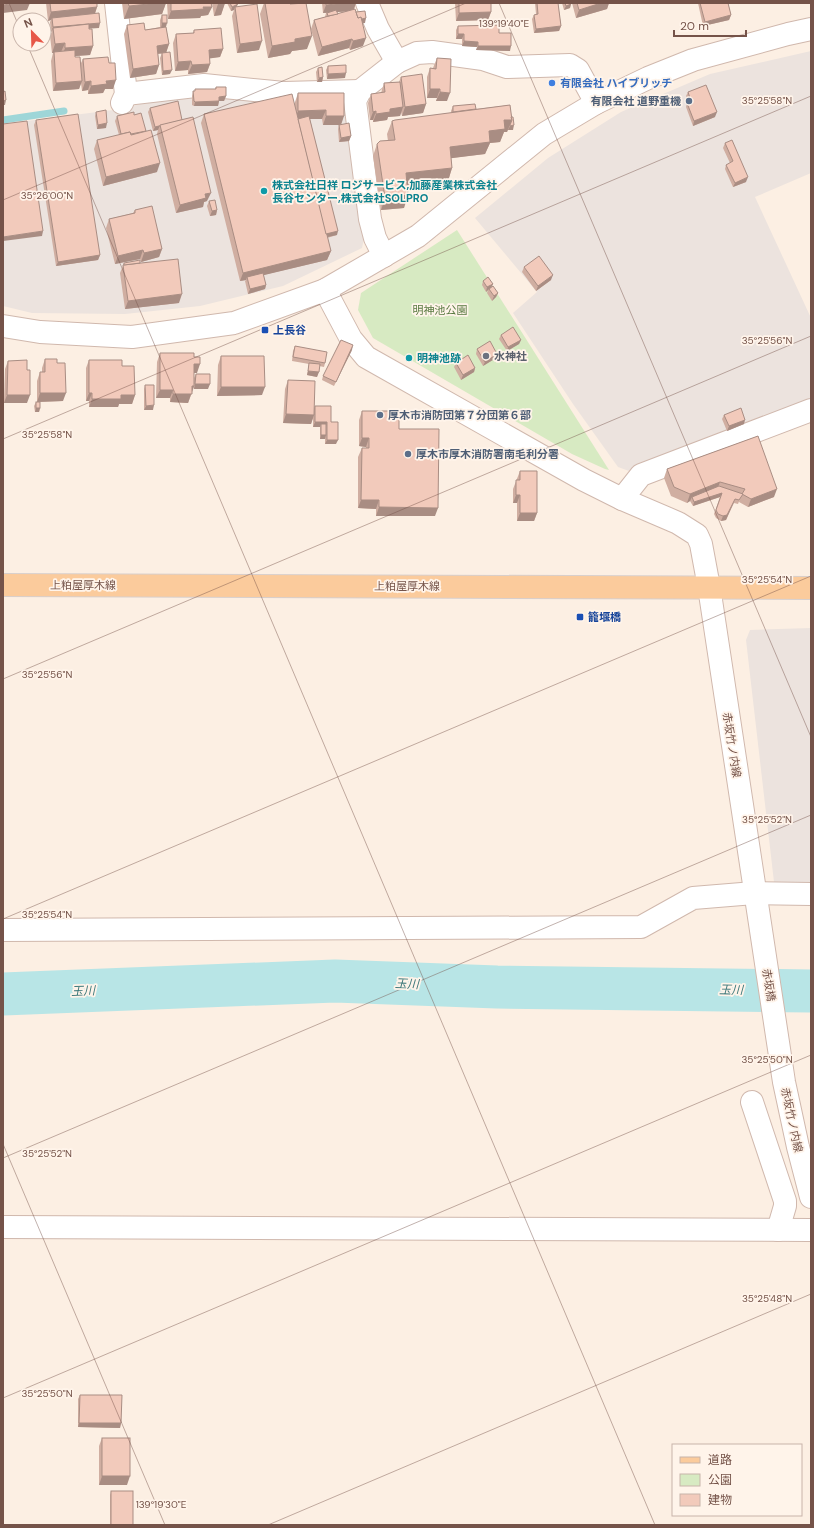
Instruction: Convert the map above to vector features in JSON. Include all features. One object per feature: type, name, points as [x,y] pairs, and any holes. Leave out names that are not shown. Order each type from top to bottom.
[{"type":"main road","name":"上粕屋厚木線","points":[[3,585],[811,588]]},
{"type":"street","points":[[116,3],[124,98],[204,85],[284,93],[360,91]]},
{"type":"street","points":[[367,3],[378,29],[397,62]]},
{"type":"street","points":[[3,326],[40,332],[132,337],[234,323],[325,290],[418,236],[544,134],[596,103],[648,78],[693,60],[811,29]]},
{"type":"street","points":[[384,256],[375,238],[370,219],[355,101],[360,91],[397,62],[417,53],[432,52],[483,59],[507,67],[570,65],[578,70],[596,103]]},
{"type":"street","points":[[325,290],[351,339],[366,357],[584,480],[622,499],[641,475],[811,410]]},
{"type":"street","name":"赤坂竹ノ内線","points":[[622,499],[678,523],[697,535],[701,544],[709,587],[755,898]]},
{"type":"street","points":[[3,930],[641,927],[693,898],[755,898],[811,894]]},
{"type":"street","name":"赤坂橋","points":[[755,898],[781,1066]]},
{"type":"street","name":"赤坂竹ノ内線","points":[[781,1066],[798,1147],[811,1197]]},
{"type":"street","points":[[752,1102],[785,1201],[778,1230]]},
{"type":"street","points":[[3,1227],[811,1230]]},
{"type":"shaded area","points":[[811,51],[811,173],[755,197],[811,318],[811,404],[629,471],[618,467],[573,404],[513,313],[537,292],[475,218],[548,158],[621,112],[710,74]]},
{"type":"shaded area","points":[[204,88],[348,95],[365,233],[362,248],[283,286],[200,306],[125,314],[32,313],[3,306],[3,124],[121,109]]},
{"type":"shaded area","points":[[811,628],[811,886],[779,885],[774,882],[746,640],[750,630]]},
{"type":"green space","name":"明神池公園","points":[[457,230],[609,470],[572,454],[373,338],[358,310],[361,293]]},
{"type":"building","points":[[3,3],[17,3],[3,5]]},
{"type":"building","points":[[50,3],[97,3],[97,7],[51,12]]},
{"type":"building","points":[[128,3],[158,3],[129,6]]},
{"type":"building","points":[[171,3],[211,3],[212,7],[203,7],[204,9],[171,11]]},
{"type":"building","points":[[230,3],[237,3],[238,4],[232,7]]},
{"type":"building","points":[[265,3],[306,3],[312,36],[295,39],[295,42],[272,46]]},
{"type":"building","points":[[326,3],[346,3],[326,5]]},
{"type":"building","points":[[459,3],[491,3],[491,12],[459,13]]},
{"type":"building","points":[[537,3],[558,3],[561,26],[536,29],[534,15],[538,14]]},
{"type":"building","points":[[565,3],[571,3],[571,4],[566,6]]},
{"type":"building","points":[[577,3],[601,3],[579,10]]},
{"type":"building","points":[[700,3],[728,3],[731,15],[705,22]]},
{"type":"building","points":[[257,4],[262,41],[240,44],[235,7]]},
{"type":"building","points":[[355,9],[358,18],[361,17],[366,38],[353,41],[352,39],[322,47],[314,20]]},
{"type":"building","points":[[336,10],[338,14],[328,16],[327,13]]},
{"type":"building","points":[[365,11],[366,18],[358,18],[356,12]]},
{"type":"building","points":[[99,13],[100,23],[53,27],[52,18]]},
{"type":"building","points":[[162,15],[167,15],[167,23],[162,23]]},
{"type":"building","points":[[144,23],[145,30],[166,27],[169,44],[157,46],[159,65],[133,69],[127,25]]},
{"type":"building","points":[[89,24],[89,29],[92,29],[93,46],[65,48],[65,43],[55,44],[53,28]]},
{"type":"building","points":[[499,25],[499,33],[511,33],[511,46],[478,46],[478,42],[464,41],[464,34],[458,34],[458,26]]},
{"type":"building","points":[[221,28],[223,49],[209,50],[210,64],[192,65],[191,61],[178,62],[176,34],[194,33],[194,30]]},
{"type":"building","points":[[75,50],[75,57],[80,57],[82,81],[56,83],[54,52]]},
{"type":"building","points":[[170,52],[172,70],[163,71],[162,53]]},
{"type":"building","points":[[108,57],[109,63],[115,63],[116,80],[106,81],[107,84],[91,86],[91,81],[85,82],[83,59]]},
{"type":"building","points":[[437,58],[451,59],[450,93],[440,92],[440,89],[430,89],[430,68],[436,69]]},
{"type":"building","points":[[346,65],[346,73],[328,74],[328,66]]},
{"type":"building","points":[[322,67],[323,77],[319,78],[318,68]]},
{"type":"building","points":[[422,74],[426,104],[405,107],[401,77]]},
{"type":"building","points":[[400,82],[403,107],[390,109],[390,112],[376,114],[376,111],[373,112],[371,94],[385,92],[384,83]]},
{"type":"building","points":[[706,85],[717,112],[694,121],[687,103],[691,101],[688,92]]},
{"type":"building","points":[[216,87],[226,87],[226,96],[219,97],[219,101],[194,101],[193,91],[195,91],[195,89],[216,89]]},
{"type":"building","points":[[5,91],[6,100],[3,101],[3,92]]},
{"type":"building","points":[[298,93],[344,93],[344,116],[326,116],[326,110],[298,111]]},
{"type":"building","name":"株式会社日祥 ロジサービス,加藤産業株式会社 長谷センター,株式会社SOLPRO","points":[[292,94],[331,251],[243,273],[204,114]]},
{"type":"building","points":[[178,101],[182,120],[155,127],[150,108]]},
{"type":"building","points":[[475,104],[476,109],[453,112],[453,106]]},
{"type":"building","points":[[510,105],[512,120],[504,120],[505,129],[489,131],[490,142],[450,147],[452,168],[406,173],[408,195],[385,198],[377,144],[380,141],[395,140],[392,121]]},
{"type":"building","points":[[106,110],[107,123],[98,125],[96,112]]},
{"type":"building","points":[[134,112],[134,115],[141,113],[146,131],[121,134],[117,116]]},
{"type":"building","points":[[78,114],[100,255],[58,262],[36,120]]},
{"type":"building","points":[[309,116],[338,231],[326,234],[298,119]]},
{"type":"building","points":[[193,117],[211,193],[205,194],[206,198],[180,205],[160,125]]},
{"type":"building","points":[[511,117],[513,117],[514,125],[510,126],[512,120]]},
{"type":"building","points":[[27,121],[43,231],[3,237],[3,124]]},
{"type":"building","points":[[349,123],[351,136],[341,138],[339,125]]},
{"type":"building","points":[[151,130],[160,163],[106,177],[97,140],[130,132],[131,135]]},
{"type":"building","points":[[732,140],[748,177],[735,183],[726,165],[733,161],[725,143]]},
{"type":"building","points":[[215,200],[217,210],[212,211],[209,201]]},
{"type":"building","points":[[152,206],[162,249],[144,253],[143,250],[118,256],[109,219],[135,213],[135,210]]},
{"type":"building","points":[[539,256],[553,275],[538,286],[524,267]]},
{"type":"building","points":[[178,259],[182,294],[128,301],[123,265]]},
{"type":"building","points":[[140,260],[140,263],[124,265],[124,263]]},
{"type":"building","points":[[263,273],[266,285],[250,289],[247,277]]},
{"type":"building","points":[[488,277],[493,284],[487,287],[483,281]]},
{"type":"building","points":[[493,286],[498,293],[494,296],[489,289]]},
{"type":"building","points":[[513,327],[521,340],[508,347],[501,335]]},
{"type":"building","points":[[341,340],[353,345],[336,382],[323,376]]},
{"type":"building","points":[[490,341],[497,354],[485,362],[477,349]]},
{"type":"building","points":[[295,346],[327,352],[325,363],[293,357]]},
{"type":"building","points":[[160,353],[194,353],[194,357],[200,357],[200,364],[194,364],[194,386],[192,386],[192,394],[173,394],[173,390],[160,390]]},
{"type":"building","points":[[468,355],[475,368],[463,375],[456,363]]},
{"type":"building","points":[[221,356],[264,356],[265,387],[221,387]]},
{"type":"building","points":[[45,359],[57,359],[57,363],[65,363],[66,393],[40,393],[40,372],[45,372]]},
{"type":"building","points":[[27,360],[27,370],[30,370],[30,395],[7,395],[8,361]]},
{"type":"building","points":[[89,360],[122,360],[122,366],[134,366],[135,395],[121,395],[121,399],[92,399],[92,393],[89,393]]},
{"type":"building","points":[[309,363],[320,364],[319,372],[308,371]]},
{"type":"building","points":[[196,374],[210,374],[210,384],[195,384]]},
{"type":"building","points":[[288,380],[315,381],[314,415],[286,414]]},
{"type":"building","points":[[145,385],[154,385],[154,405],[146,406]]},
{"type":"building","points":[[36,402],[40,402],[40,408],[36,408]]},
{"type":"building","points":[[315,406],[331,406],[331,422],[338,422],[338,440],[327,440],[327,422],[315,422]]},
{"type":"building","points":[[741,408],[745,420],[729,426],[724,415]]},
{"type":"building","name":"厚木市厚木消防署南毛利分署","points":[[362,411],[399,411],[399,429],[439,429],[438,508],[379,507],[379,500],[361,500],[362,448],[369,448],[369,438],[362,438]]},
{"type":"building","points":[[321,424],[326,424],[326,435],[321,435]]},
{"type":"building","points":[[758,436],[777,489],[751,499],[742,494],[745,489],[720,482],[690,494],[674,487],[667,469]]},
{"type":"building","points":[[520,471],[537,471],[537,513],[520,513],[520,495],[516,495],[516,480],[520,480]]},
{"type":"building","points":[[719,486],[743,494],[739,500],[735,499],[727,515],[723,516],[718,514],[716,510],[722,493],[694,502],[692,497]]},
{"type":"building","points":[[80,1395],[122,1395],[121,1423],[79,1423]]},
{"type":"building","points":[[102,1438],[130,1438],[130,1476],[102,1476]]},
{"type":"building","points":[[111,1491],[133,1491],[133,1525],[111,1525]]},
{"type":"waterway","points":[[3,120],[64,111]]},
{"type":"waterway","name":"玉川","points":[[3,994],[335,981],[497,987],[811,991]]},
{"type":"place","name":"有限会社 ハイブリッチ","points":[[552,83]]},
{"type":"place","name":"有限会社 道野重機","points":[[689,101]]},
{"type":"place","name":"株式会社日祥 ロジサービス,加藤産業株式会社 長谷センター,株式会社SOLPRO","points":[[264,191]]},
{"type":"place","name":"上長谷","points":[[265,330]]},
{"type":"place","name":"水神社","points":[[486,356]]},
{"type":"place","name":"明神池跡","points":[[409,358]]},
{"type":"place","name":"厚木市消防団第７分団第６部","points":[[380,415]]},
{"type":"place","name":"厚木市厚木消防署南毛利分署","points":[[408,454]]},
{"type":"place","name":"籠堰橋","points":[[580,617]]}]
